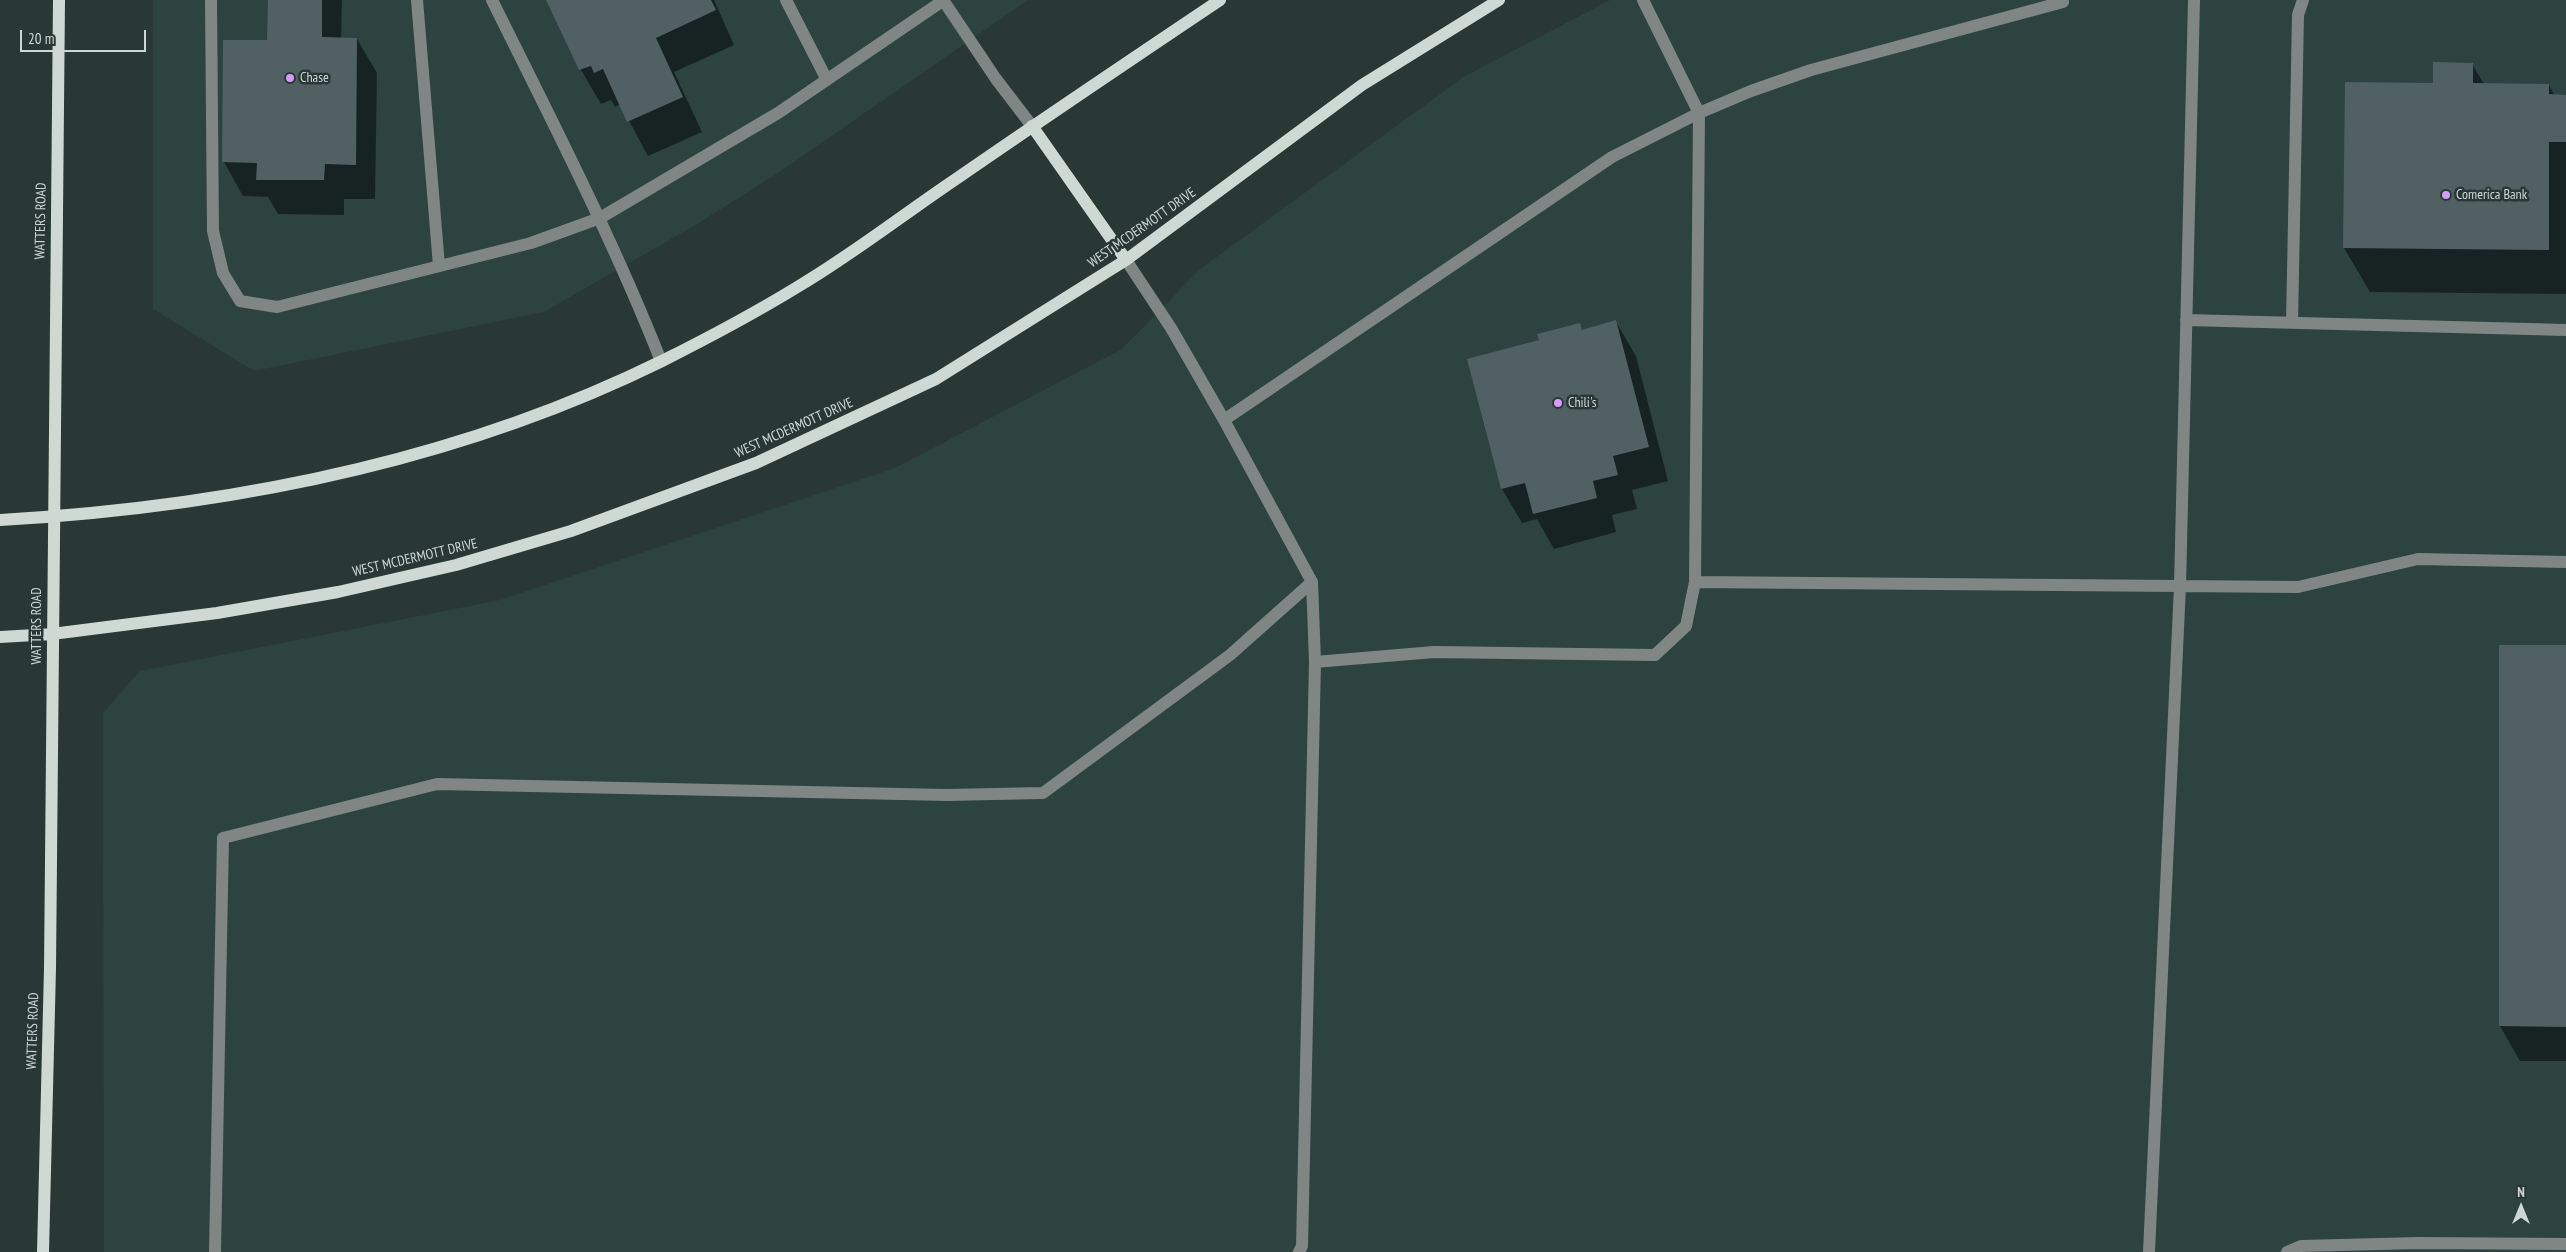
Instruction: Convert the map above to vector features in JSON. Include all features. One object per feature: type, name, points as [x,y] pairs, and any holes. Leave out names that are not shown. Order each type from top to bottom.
[{"type":"main road","name":"WATTERS ROAD","points":[[43,1252],[50,968],[52,517],[59,0]]},
{"type":"main road","points":[[0,520],[106,512],[246,492],[347,472],[504,427],[661,361],[800,286],[1032,126],[1220,0]]},
{"type":"main road","name":"WEST MCDERMOTT DRIVE","points":[[0,637],[52,634],[217,613],[338,592],[456,565],[571,531],[756,463],[936,379],[1126,260],[1362,85],[1499,0]]},
{"type":"main road","points":[[1032,126],[1126,260]]},
{"type":"lane","points":[[211,0],[213,231],[223,273],[240,301],[276,307],[531,243],[600,218],[778,113],[943,0],[996,79],[1032,126]]},
{"type":"lane","points":[[418,0],[439,266]]},
{"type":"lane","points":[[492,0],[600,218],[629,281],[661,361]]},
{"type":"lane","points":[[786,0],[827,80]]},
{"type":"lane","points":[[1314,662],[1434,652],[1655,654],[1686,626],[1695,582],[1699,113],[1643,0]]},
{"type":"lane","points":[[2149,1252],[2180,586],[2194,0]]},
{"type":"lane","points":[[2292,323],[2298,15],[2303,0]]},
{"type":"lane","points":[[1224,420],[1612,157],[1699,113],[1751,91],[1812,70],[2063,2]]},
{"type":"lane","points":[[1126,260],[1171,328],[1224,420],[1312,582],[1314,662],[1302,1246],[1299,1252]]},
{"type":"lane","points":[[2186,320],[2566,330]]},
{"type":"lane","points":[[1695,582],[2298,587],[2418,559],[2566,562]]},
{"type":"lane","points":[[215,1252],[224,838],[437,784],[947,795],[1043,793],[1230,654],[1312,582]]},
{"type":"lane","points":[[2288,1252],[2301,1246],[2419,1243],[2566,1244]]},
{"type":"shaded area","points":[[153,0],[1028,0],[778,173],[694,226],[544,312],[254,371],[153,309]]},
{"type":"shaded area","points":[[1610,0],[2566,0],[2566,1252],[104,1252],[103,713],[140,671],[500,600],[895,468],[1122,349],[1200,269],[1465,76]]},
{"type":"building","name":"Chase","points":[[268,0],[322,0],[322,37],[357,38],[356,165],[325,164],[324,180],[256,180],[257,163],[222,162],[223,40],[267,40]]},
{"type":"building","points":[[546,0],[711,0],[716,10],[656,38],[683,97],[627,122],[603,69],[594,73],[591,66],[579,70]]},
{"type":"building","name":"Comerica Bank","points":[[2433,62],[2473,63],[2473,83],[2549,84],[2549,94],[2566,95],[2566,142],[2549,142],[2549,250],[2343,248],[2345,82],[2433,83]]},
{"type":"building","name":"Chili's","points":[[1616,320],[1649,447],[1613,456],[1618,475],[1593,481],[1597,498],[1533,514],[1525,483],[1501,489],[1467,359],[1539,340],[1537,334],[1580,323],[1582,330]]},
{"type":"building","points":[[2499,645],[2566,645],[2566,1027],[2499,1026]]},
{"type":"place","name":"Chase","points":[[290,78]]},
{"type":"place","name":"Comerica Bank","points":[[2446,195]]},
{"type":"place","name":"Chili's","points":[[1558,403]]}]
